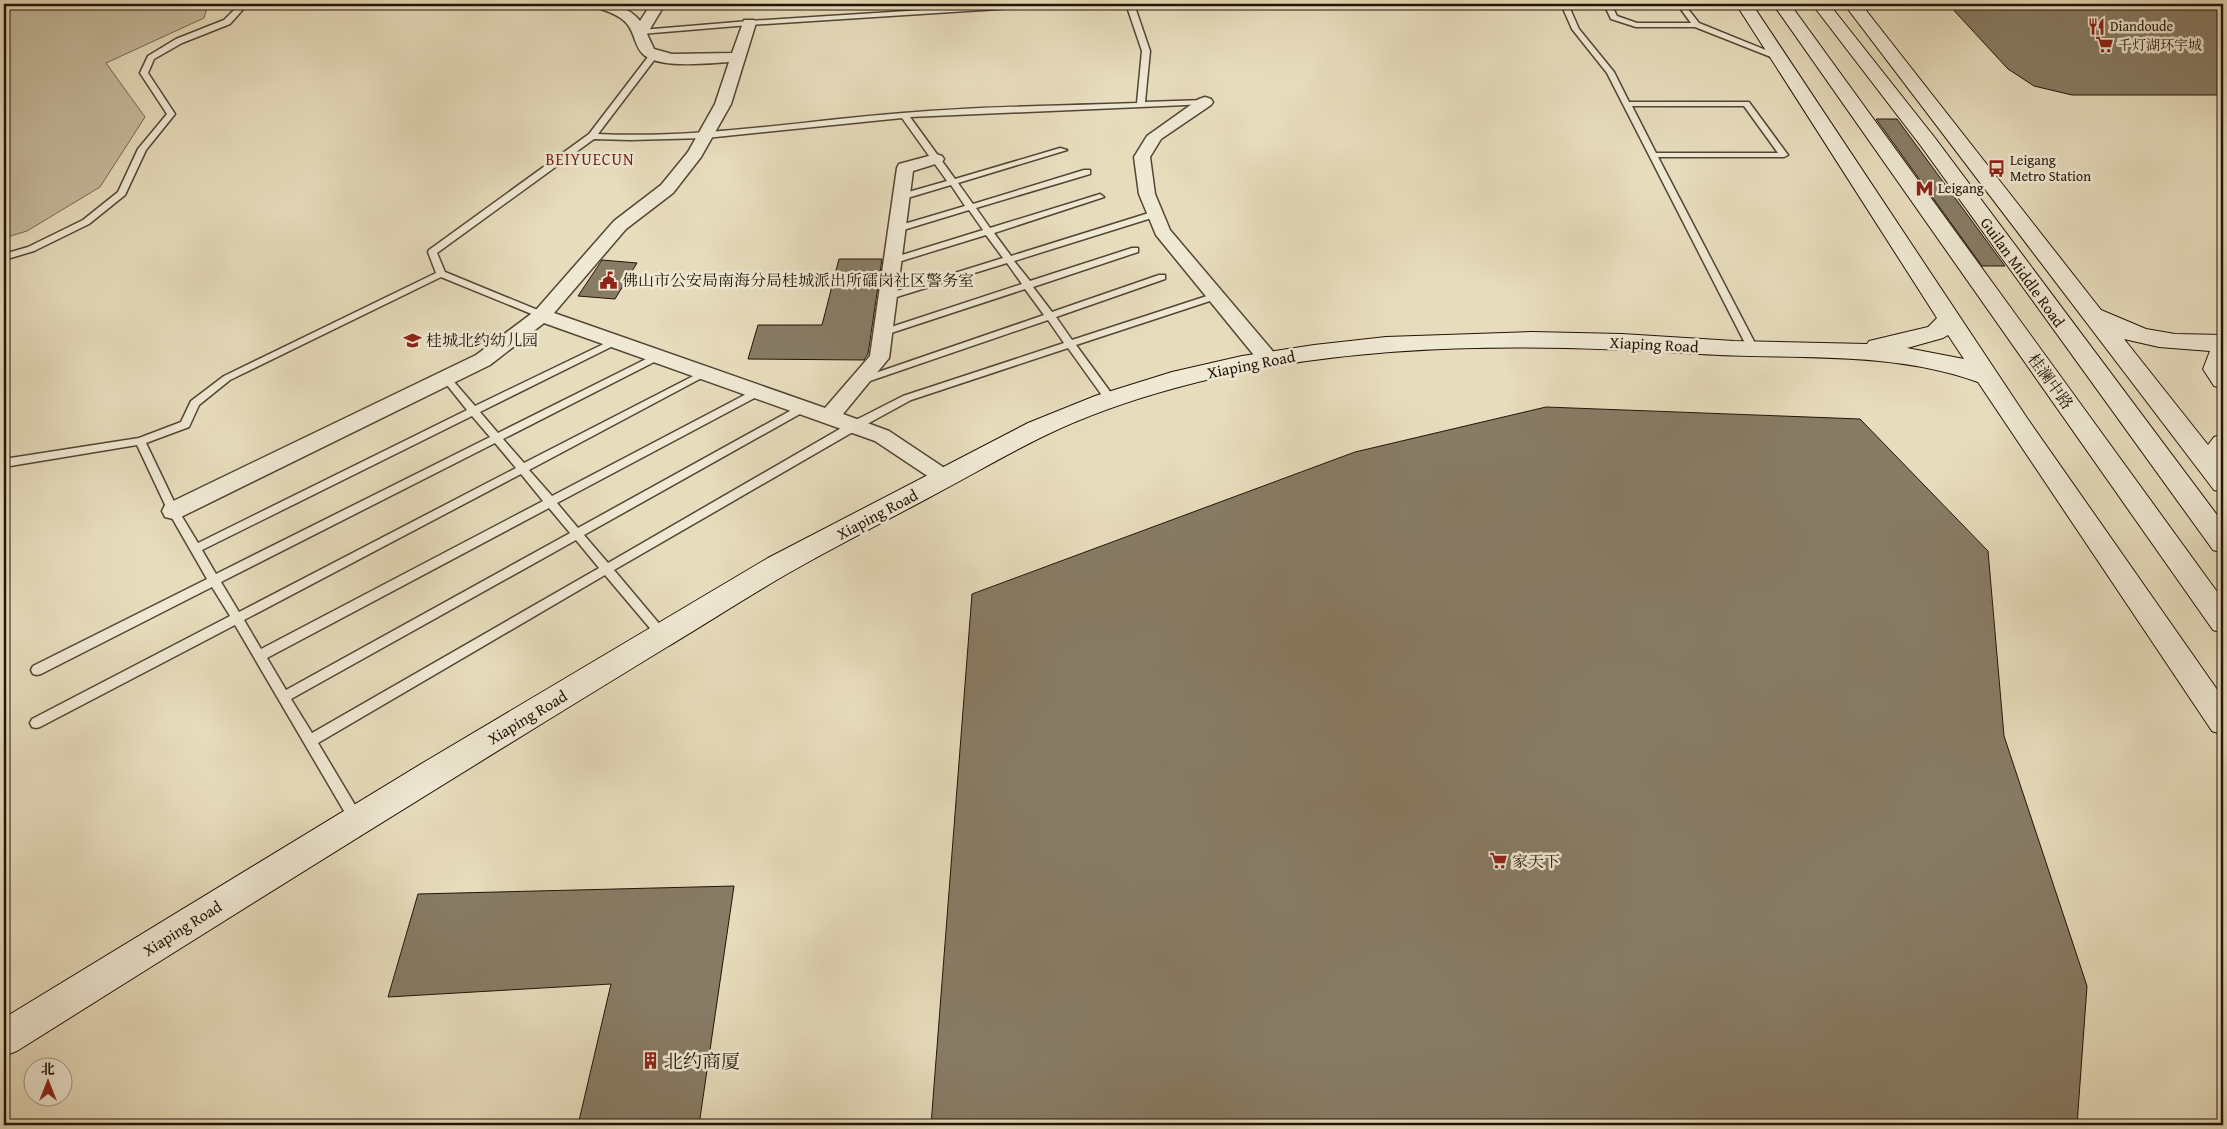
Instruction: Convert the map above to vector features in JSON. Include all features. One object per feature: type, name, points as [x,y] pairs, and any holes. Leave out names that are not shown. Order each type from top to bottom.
[{"type":"main road","points":[[1744,4],[1889,223],[1987,376],[2223,722]]},
{"type":"main road","points":[[1781,4],[1879,140],[1889,223]]},
{"type":"main road","name":"Guilan Middle Road","points":[[1820,4],[1928,142],[2223,543]]},
{"type":"main road","points":[[1852,4],[2218,475]]},
{"type":"main road","name":"桂澜中路","points":[[1879,140],[2223,622]]},
{"type":"main road","points":[[1928,142],[2031,235]]},
{"type":"main road","points":[[2086,306],[2109,323],[2130,334],[2166,341],[2223,343]]},
{"type":"main road","name":"Xiaping Road","points":[[1863,350],[1935,333],[1942,329],[1950,317]]},
{"type":"main road","name":"Xiaping Road","points":[[4,1038],[357,820],[778,566],[1036,429],[1070,413],[1110,399],[1197,375],[1269,360],[1395,345],[1495,342],[1603,341],[1753,350],[1863,350],[1952,363],[1987,376]]},
{"type":"main road","points":[[2223,352],[2219,355],[2215,369],[2223,380]]},
{"type":"main road","points":[[2218,475],[2216,451],[2223,443]]},
{"type":"street","points":[[599,4],[613,8],[631,18],[641,32],[644,47],[654,55],[668,57],[738,57]]},
{"type":"street","points":[[641,32],[658,4]]},
{"type":"street","points":[[173,511],[483,360],[542,315],[620,225],[666,189],[695,154],[723,104],[749,23]]},
{"type":"street","points":[[1204,102],[1155,136],[1142,157],[1146,194],[1162,231],[1269,360]]},
{"type":"street","points":[[828,417],[879,358],[905,168],[936,159]]},
{"type":"street","points":[[542,315],[882,436],[945,478]]},
{"type":"lane","points":[[4,257],[31,249],[86,222],[122,193],[142,149],[171,114],[144,73],[151,58],[179,40],[227,22],[242,6],[240,4]]},
{"type":"lane","points":[[641,32],[749,23],[1047,4]]},
{"type":"lane","points":[[1130,4],[1146,51],[1141,105]]},
{"type":"lane","points":[[1565,4],[1576,29],[1610,72],[1753,350]]},
{"type":"lane","points":[[1608,4],[1614,18],[1636,25],[1696,25],[1779,57]]},
{"type":"lane","points":[[1681,4],[1696,25]]},
{"type":"lane","points":[[542,315],[442,274],[432,252],[592,136],[654,55]]},
{"type":"lane","points":[[592,136],[630,138],[706,136],[904,115],[1204,102]]},
{"type":"lane","points":[[1627,104],[1746,104],[1784,155],[1653,155]]},
{"type":"lane","points":[[904,115],[1110,399]]},
{"type":"lane","points":[[901,196],[1062,150]]},
{"type":"lane","points":[[897,229],[1086,172]]},
{"type":"lane","points":[[892,261],[1100,197]]},
{"type":"lane","points":[[887,297],[1155,214]]},
{"type":"lane","points":[[882,333],[1135,250]]},
{"type":"lane","points":[[4,463],[140,441],[185,424],[195,403],[227,378],[442,274]]},
{"type":"lane","points":[[858,382],[1162,277]]},
{"type":"lane","points":[[310,741],[854,426],[907,398],[1216,296]]},
{"type":"lane","points":[[195,548],[616,341]]},
{"type":"lane","points":[[37,670],[659,356]]},
{"type":"lane","points":[[36,723],[706,373]]},
{"type":"lane","points":[[446,378],[663,636]]},
{"type":"lane","points":[[259,656],[758,392]]},
{"type":"lane","points":[[284,697],[803,408]]},
{"type":"lane","points":[[140,441],[173,511],[357,820]]},
{"type":"shaded area","points":[[4,4],[208,4],[204,18],[106,63],[145,117],[100,187],[27,231],[4,238]]},
{"type":"building","name":"千灯湖环宇城","points":[[1948,4],[2135,4],[2151,7],[2190,8],[2197,4],[2223,4],[2223,95],[2072,95],[2034,86],[2008,69]]},
{"type":"building","points":[[1876,119],[1897,119],[2005,266],[1982,266]]},
{"type":"building","points":[[839,259],[882,259],[868,354],[864,360],[748,359],[758,325],[822,325]]},
{"type":"building","name":"佛山市公安局南海分局桂城派出所礌岗社区警务室","points":[[602,260],[637,263],[615,299],[578,296]]},
{"type":"building","name":"家天下","points":[[1546,407],[1860,419],[1988,551],[2004,736],[2087,986],[2077,1125],[931,1125],[972,594],[1355,452]]},
{"type":"building","name":"北约商厦","points":[[734,886],[699,1125],[578,1125],[611,984],[388,997],[418,894]]},
{"type":"place","name":"Diandoude","points":[[2096,26]]},
{"type":"place","name":"千灯湖环宇城","points":[[2104,45]]},
{"type":"place","name":"Leigang Metro Station","points":[[1996,168]]},
{"type":"place","name":"Leigang","points":[[1924,188]]},
{"type":"place","name":"佛山市公安局南海分局桂城派出所礌岗社区警务室","points":[[608,280]]},
{"type":"place","name":"桂城北约幼儿园","points":[[412,340]]},
{"type":"place","name":"家天下","points":[[1498,861]]},
{"type":"place","name":"北约商厦","points":[[650,1061]]},
{"type":"district","name":"BEIYUECUN","points":[[590,159]]}]
